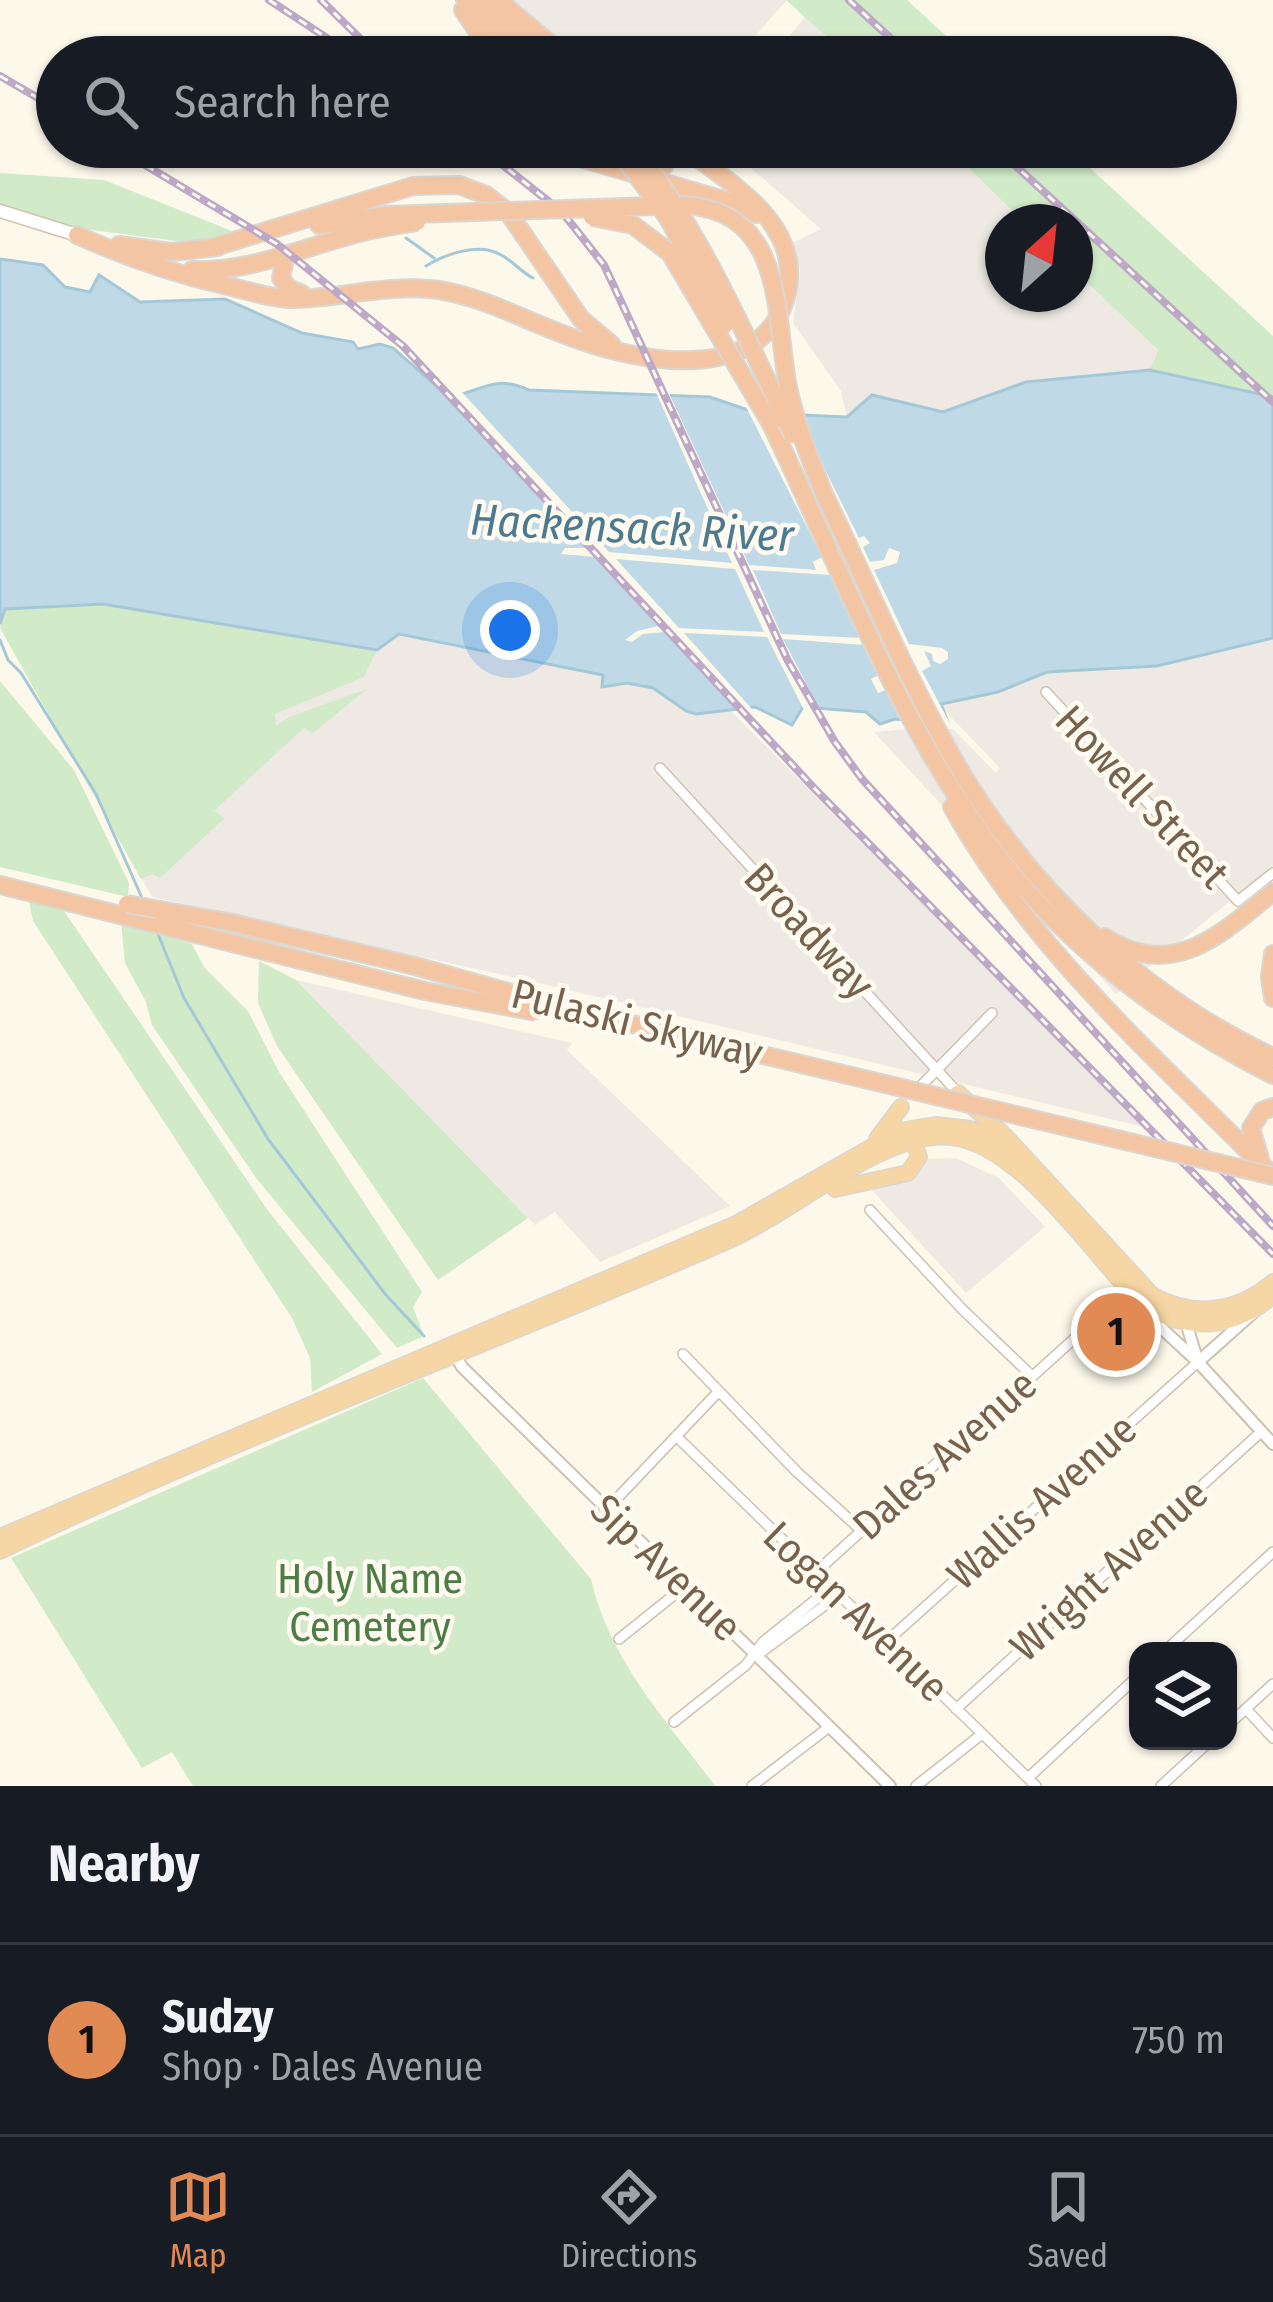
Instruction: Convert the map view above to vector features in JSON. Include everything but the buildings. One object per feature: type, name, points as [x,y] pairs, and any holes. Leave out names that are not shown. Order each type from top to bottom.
[{"type":"highway","points":[[454,0],[480,36]]},
{"type":"highway","points":[[465,0],[503,36]]},
{"type":"highway","points":[[484,0],[522,36]]},
{"type":"highway","points":[[498,0],[541,36]]},
{"type":"highway","points":[[614,168],[746,208],[765,222],[784,247]]},
{"type":"highway","points":[[632,168],[691,257],[925,754],[999,883],[1043,940],[1270,1172]]},
{"type":"highway","points":[[648,168],[710,263],[824,494],[978,828],[1036,901],[1087,950],[1216,1046],[1273,1071]]},
{"type":"highway","points":[[622,170],[658,173],[662,168]]},
{"type":"highway","points":[[77,236],[187,277],[274,297],[397,289],[447,292],[563,335],[626,352],[706,360],[749,348],[767,332],[782,307],[789,275],[773,223],[710,168]]},
{"type":"highway","points":[[211,248],[419,185],[466,187],[508,212],[580,320],[626,352]]},
{"type":"highway","points":[[77,236],[155,251],[211,248],[386,221],[683,205],[715,211],[731,218],[756,241],[769,265],[792,404],[824,494]]},
{"type":"highway","points":[[77,236],[187,270],[245,267],[386,221],[596,217],[640,229],[675,259],[771,424]]},
{"type":"highway","points":[[286,254],[280,267],[283,282],[314,297]]},
{"type":"highway","points":[[911,716],[1084,928],[1142,977],[1215,1027],[1273,1057]]},
{"type":"highway","name":"Pulaski Skyway","points":[[0,874],[415,966],[566,1008],[1270,1172]]},
{"type":"highway","name":"Pulaski Skyway","points":[[0,885],[381,981],[563,1018],[1273,1186]]},
{"type":"highway","points":[[1066,906],[1113,942],[1148,954],[1185,951],[1206,943],[1273,892]]},
{"type":"highway","points":[[1273,955],[1273,998]]},
{"type":"highway","points":[[0,1551],[749,1217],[870,1148],[935,1125],[954,1113],[958,1093]]},
{"type":"highway","points":[[958,1093],[1146,1291],[1183,1317],[1237,1305],[1273,1282]]},
{"type":"highway","points":[[870,1148],[901,1107]]},
{"type":"highway","points":[[1270,1172],[1252,1141],[1251,1127],[1262,1112],[1273,1107]]},
{"type":"highway","points":[[935,1125],[985,1134],[1024,1159]]},
{"type":"highway","points":[[799,1204],[851,1184],[905,1175],[918,1160],[910,1134]]},
{"type":"highway","points":[[3,1535],[730,1240],[799,1204],[910,1134],[967,1139],[1009,1161],[1151,1311],[1223,1323],[1273,1295]]},
{"type":"main road","points":[[0,211],[77,236]]},
{"type":"street","name":"Howell Street","points":[[1046,692],[1238,902],[1273,873]]},
{"type":"street","name":"Broadway","points":[[660,768],[958,1093]]},
{"type":"street","points":[[910,1134],[901,1107],[992,1013]]},
{"type":"street","points":[[870,1210],[1032,1376]]},
{"type":"street","name":"Dales Avenue","points":[[816,1572],[1128,1290]]},
{"type":"street","points":[[1198,1362],[1257,1308]]},
{"type":"street","points":[[1151,1311],[1156,1323],[1273,1444]]},
{"type":"street","points":[[1178,1346],[1175,1332],[1183,1317]]},
{"type":"street","points":[[1183,1317],[1198,1362]]},
{"type":"street","name":"Sip Avenue","points":[[453,1350],[462,1367],[890,1786]]},
{"type":"street","points":[[683,1354],[861,1530]]},
{"type":"street","name":"Wallis Avenue","points":[[886,1642],[1198,1362]]},
{"type":"street","points":[[607,1509],[719,1391]]},
{"type":"street","name":"Wright Avenue","points":[[956,1709],[1262,1431]]},
{"type":"street","name":"Logan Avenue","points":[[676,1436],[1032,1782]]},
{"type":"street","points":[[1175,1642],[1273,1552]]},
{"type":"street","points":[[619,1639],[684,1587]]},
{"type":"street","points":[[674,1722],[756,1656],[763,1642],[834,1590]]},
{"type":"street","points":[[1237,1716],[1273,1684]]},
{"type":"street","points":[[1032,1782],[1129,1685]]},
{"type":"street","points":[[1246,1708],[1273,1738]]},
{"type":"street","points":[[752,1786],[829,1726]]},
{"type":"street","points":[[916,1786],[982,1734]]},
{"type":"street","points":[[1161,1786],[1200,1750]]},
{"type":"street","points":[[1173,1775],[1184,1786]]},
{"type":"shaded area","points":[[512,0],[787,0],[755,36],[552,36]]},
{"type":"shaded area","points":[[805,17],[825,36],[790,36]]},
{"type":"shaded area","points":[[751,168],[969,168],[1006,204],[985,204],[985,312],[1093,312],[1093,288],[1158,350],[1150,370],[1026,382],[943,412],[872,395],[847,417],[841,391],[793,323],[800,269],[784,247],[821,229]]},
{"type":"shaded area","points":[[0,624],[399,634],[604,675],[602,686],[627,683],[653,688],[686,711],[729,709],[1144,1127],[539,983],[152,897]]},
{"type":"shaded area","points":[[1273,638],[1273,866],[1116,994],[874,732],[949,725],[996,773],[1000,768],[942,708],[942,699],[998,692],[1047,672],[1157,666]]},
{"type":"shaded area","points":[[296,980],[572,1043],[567,1050],[730,1206],[600,1262],[555,1212],[535,1225]]},
{"type":"shaded area","points":[[956,1158],[999,1178],[1045,1227],[966,1293],[868,1186],[917,1159]]},
{"type":"green space","points":[[786,0],[907,0],[946,36],[826,36]]},
{"type":"green space","points":[[969,168],[1090,168],[1273,336],[1273,401],[1150,370],[1158,350],[1093,288],[1093,204],[1006,204]]},
{"type":"green space","points":[[0,173],[104,180],[232,231],[213,243],[184,242],[0,218]]},
{"type":"green space","points":[[103,604],[377,650],[364,677],[275,714],[276,726],[367,689],[313,733],[304,728],[214,811],[225,818],[160,878],[152,874],[141,879],[0,628],[5,609]]},
{"type":"green space","points":[[0,681],[74,770],[129,883],[128,897],[0,867]]},
{"type":"green space","points":[[29,901],[64,911],[266,1208],[382,1354],[312,1392],[310,1358],[292,1318],[33,921]]},
{"type":"green space","points":[[121,922],[192,944],[204,967],[248,1011],[279,1072],[422,1292],[413,1307],[424,1336],[397,1348],[256,1178],[152,1025],[146,1002],[125,963]]},
{"type":"green space","points":[[259,961],[296,980],[528,1218],[438,1280],[277,1046],[258,1003]]},
{"type":"green space","name":"Holy Name Cemetery","points":[[423,1378],[591,1579],[625,1663],[715,1786],[193,1786],[172,1752],[142,1768],[11,1558]]},
{"type":"water","name":"Hackensack River","points":[[0,259],[43,265],[65,287],[90,292],[99,275],[140,302],[225,299],[302,333],[353,342],[358,349],[380,344],[393,348],[449,397],[507,384],[529,390],[710,397],[757,413],[847,417],[872,395],[943,412],[1026,382],[1150,370],[1273,397],[1273,638],[1157,666],[1047,672],[998,692],[941,704],[949,725],[895,719],[880,724],[866,712],[803,707],[792,725],[755,707],[696,714],[653,688],[627,683],[602,687],[603,675],[399,634],[377,650],[103,604],[5,609],[0,624]]},
{"type":"pier","points":[[392,341],[451,391],[459,389],[609,552],[732,563],[654,388],[667,389],[749,565],[816,570],[813,562],[822,557],[744,403],[808,435],[859,538],[864,536],[870,543],[863,547],[870,562],[884,560],[889,548],[900,552],[897,563],[874,570],[909,644],[948,652],[948,659],[940,664],[924,651],[931,666],[922,671],[953,729],[903,726],[886,690],[878,693],[871,679],[879,675],[864,645],[783,639],[823,716],[807,716],[767,637],[684,633],[759,717],[740,714],[664,632],[625,640],[658,626],[595,557],[561,554],[565,548],[587,548],[430,376]],"holes":[[[616,559],[735,569],[764,632],[679,628]],[[753,570],[831,575],[861,638],[781,634]]]},
{"type":"waterway","points":[[406,238],[434,258]]},
{"type":"waterway","points":[[426,266],[452,254],[492,251],[533,278]]},
{"type":"waterway","points":[[0,640],[8,660],[21,673],[96,794],[142,898]]},
{"type":"waterway","points":[[156,929],[184,998],[268,1139],[386,1295],[424,1336]]},
{"type":"railway","points":[[269,0],[324,36]]},
{"type":"railway","points":[[321,0],[358,36]]},
{"type":"railway","points":[[849,0],[888,36]]},
{"type":"railway","points":[[0,76],[36,97]]},
{"type":"railway","points":[[150,168],[277,244],[403,346],[813,787],[1273,1254]]},
{"type":"railway","points":[[506,168],[562,212],[604,265],[788,661],[835,742],[862,779],[1273,1226]]},
{"type":"railway","points":[[1018,168],[1273,402]]},
{"type":"place","name":"Sudzy","points":[[1116,1332]]}]
